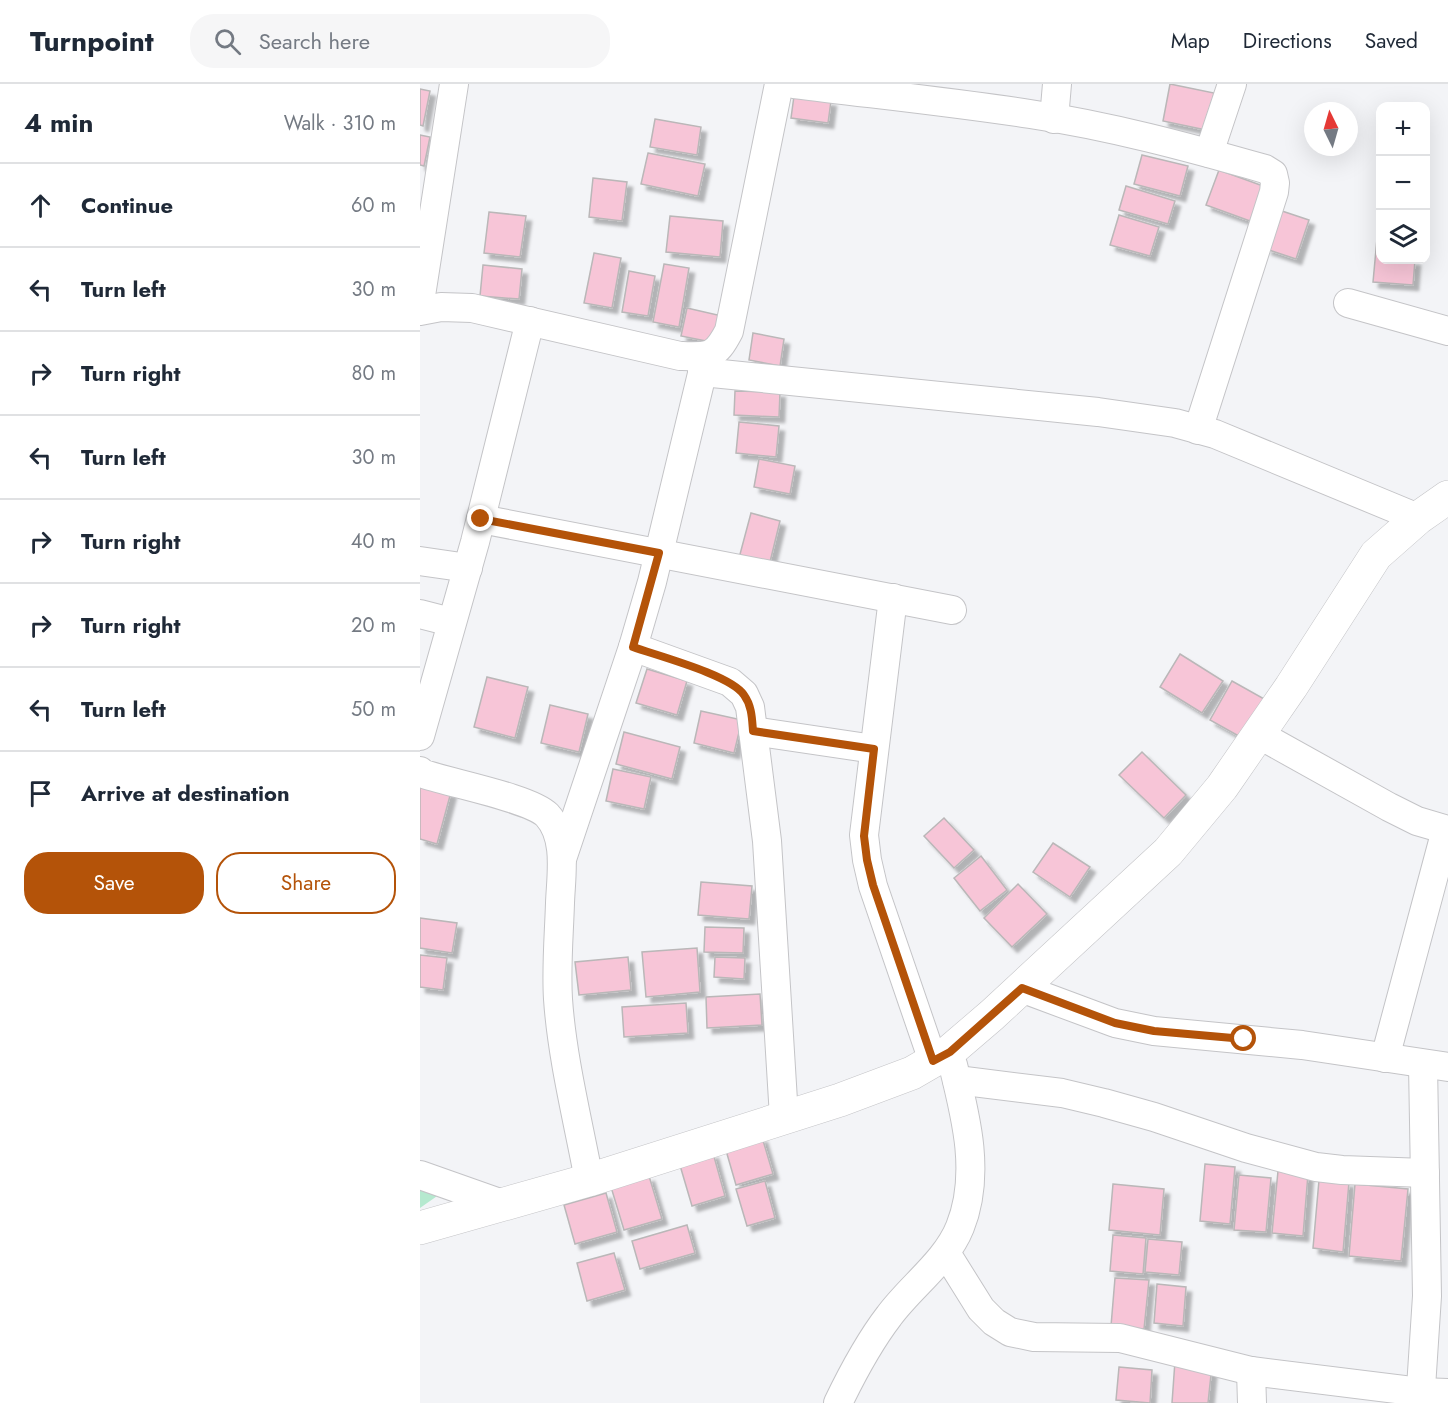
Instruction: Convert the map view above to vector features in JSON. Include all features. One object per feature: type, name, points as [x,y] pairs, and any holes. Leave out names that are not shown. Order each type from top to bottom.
[{"type":"street","points":[[420,302],[454,84]]},
{"type":"street","points":[[562,859],[633,647],[659,553],[704,365],[720,348],[729,331],[779,84]]},
{"type":"street","points":[[794,84],[1054,118],[1138,134],[1265,169],[1273,174],[1275,183],[1198,430]]},
{"type":"street","points":[[1054,118],[1057,84]]},
{"type":"street","points":[[1209,153],[1232,84]]},
{"type":"street","points":[[1348,303],[1448,331]]},
{"type":"street","points":[[420,311],[441,307],[472,308],[680,356],[704,365],[1175,423],[1215,434],[1418,518]]},
{"type":"street","points":[[420,736],[481,519],[530,321]]},
{"type":"street","points":[[947,1064],[1022,988],[1168,852],[1222,787],[1376,555],[1418,518],[1448,497]]},
{"type":"street","points":[[481,519],[952,610]]},
{"type":"street","points":[[420,561],[468,568]]},
{"type":"street","points":[[838,1403],[888,1316],[946,1252],[960,1227],[968,1194],[971,1159],[964,1107],[873,885],[867,860],[864,836],[893,598]]},
{"type":"street","points":[[420,614],[451,622]]},
{"type":"street","points":[[633,647],[730,682],[744,693],[750,707],[767,841],[784,1117]]},
{"type":"street","points":[[753,731],[874,749]]},
{"type":"street","points":[[1258,734],[1389,807],[1417,821],[1447,830],[1385,1058]]},
{"type":"street","points":[[420,771],[441,780],[516,800],[546,814],[558,832],[562,859],[558,998],[589,1179]]},
{"type":"street","points":[[946,1252],[981,1309],[994,1322],[1010,1332],[1034,1337],[1120,1338],[1251,1371],[1430,1396],[1437,1297],[1425,1173],[1435,1065],[1302,1045],[1154,1031],[1115,1023],[1022,988]]},
{"type":"street","points":[[420,1228],[589,1179],[840,1100],[912,1073],[947,1064],[1104,1103],[1256,1151],[1316,1167],[1425,1173]]},
{"type":"street","points":[[420,1175],[505,1205]]},
{"type":"street","points":[[1251,1371],[1252,1403]]},
{"type":"green space","points":[[420,1186],[440,1194],[420,1208]]},
{"type":"building","points":[[1170,84],[1214,93],[1206,130],[1163,121]]},
{"type":"building","points":[[420,89],[430,91],[423,126],[420,125]]},
{"type":"building","points":[[794,96],[831,101],[828,123],[791,118]]},
{"type":"building","points":[[655,119],[701,127],[697,155],[650,147]]},
{"type":"building","points":[[420,135],[430,137],[424,166],[420,165]]},
{"type":"building","points":[[648,153],[705,164],[698,196],[641,184]]},
{"type":"building","points":[[1142,155],[1188,166],[1180,196],[1134,184]]},
{"type":"building","points":[[1219,170],[1263,186],[1250,221],[1206,205]]},
{"type":"building","points":[[593,178],[627,182],[622,221],[589,217]]},
{"type":"building","points":[[1126,186],[1175,201],[1168,224],[1119,210]]},
{"type":"building","points":[[1279,210],[1309,220],[1296,259],[1266,249]]},
{"type":"building","points":[[489,212],[526,216],[520,257],[484,253]]},
{"type":"building","points":[[1119,215],[1159,227],[1150,256],[1110,245]]},
{"type":"building","points":[[670,216],[723,221],[720,257],[666,252]]},
{"type":"building","points":[[1376,249],[1376,264],[1415,264],[1413,285],[1373,282]]},
{"type":"building","points":[[594,253],[621,258],[612,308],[584,303]]},
{"type":"building","points":[[664,264],[689,268],[679,327],[653,322]]},
{"type":"building","points":[[483,265],[522,269],[519,299],[480,296]]},
{"type":"building","points":[[629,271],[655,276],[648,316],[622,312]]},
{"type":"building","points":[[687,308],[722,316],[716,343],[681,336]]},
{"type":"building","points":[[753,333],[784,339],[780,366],[749,360]]},
{"type":"building","points":[[735,391],[780,392],[779,417],[734,415]]},
{"type":"building","points":[[739,422],[779,426],[776,457],[736,453]]},
{"type":"building","points":[[759,459],[795,466],[790,494],[754,487]]},
{"type":"building","points":[[751,513],[780,521],[769,566],[739,558]]},
{"type":"building","points":[[1180,654],[1223,681],[1202,713],[1160,687]]},
{"type":"building","points":[[647,669],[687,681],[677,715],[636,703]]},
{"type":"building","points":[[487,677],[528,687],[515,738],[474,727]]},
{"type":"building","points":[[1232,681],[1266,700],[1244,739],[1210,720]]},
{"type":"building","points":[[550,705],[588,714],[579,752],[541,743]]},
{"type":"building","points":[[701,711],[742,720],[734,753],[694,743]]},
{"type":"building","points":[[624,732],[680,747],[672,779],[616,764]]},
{"type":"building","points":[[1142,752],[1186,795],[1164,818],[1119,775]]},
{"type":"building","points":[[613,769],[651,777],[644,809],[606,801]]},
{"type":"building","points":[[420,784],[451,792],[437,844],[420,839]]},
{"type":"building","points":[[944,818],[974,850],[954,868],[924,836]]},
{"type":"building","points":[[1053,843],[1090,867],[1070,897],[1033,872]]},
{"type":"building","points":[[981,856],[1007,890],[980,911],[954,878]]},
{"type":"building","points":[[701,882],[752,886],[749,919],[698,915]]},
{"type":"building","points":[[1018,884],[1047,914],[1012,947],[984,918]]},
{"type":"building","points":[[420,918],[457,923],[452,953],[420,948]]},
{"type":"building","points":[[705,927],[744,928],[743,953],[704,952]]},
{"type":"building","points":[[697,948],[700,992],[646,997],[642,952]]},
{"type":"building","points":[[420,955],[447,958],[443,990],[420,987]]},
{"type":"building","points":[[628,957],[631,990],[579,995],[575,962]]},
{"type":"building","points":[[715,957],[745,958],[744,979],[714,977]]},
{"type":"building","points":[[760,994],[762,1025],[707,1028],[706,997]]},
{"type":"building","points":[[686,1003],[688,1033],[624,1037],[622,1007]]},
{"type":"building","points":[[762,1137],[773,1174],[736,1185],[725,1147]]},
{"type":"building","points":[[713,1153],[725,1196],[692,1206],[679,1162]]},
{"type":"building","points":[[1205,1164],[1235,1167],[1230,1224],[1200,1221]]},
{"type":"building","points":[[1278,1171],[1308,1174],[1303,1236],[1272,1233]]},
{"type":"building","points":[[1239,1175],[1271,1178],[1266,1232],[1234,1230]]},
{"type":"building","points":[[649,1176],[662,1219],[624,1230],[611,1187]]},
{"type":"building","points":[[1319,1180],[1349,1182],[1343,1252],[1313,1248]]},
{"type":"building","points":[[765,1181],[775,1218],[747,1226],[736,1189]]},
{"type":"building","points":[[1113,1184],[1164,1189],[1160,1235],[1109,1230]]},
{"type":"building","points":[[1355,1184],[1408,1189],[1401,1261],[1349,1256]]},
{"type":"building","points":[[606,1193],[617,1232],[575,1244],[564,1205]]},
{"type":"building","points":[[687,1225],[695,1253],[640,1269],[632,1241]]},
{"type":"building","points":[[1113,1235],[1146,1238],[1143,1274],[1110,1271]]},
{"type":"building","points":[[1148,1239],[1182,1242],[1179,1275],[1145,1272]]},
{"type":"building","points":[[614,1253],[625,1290],[587,1301],[577,1263]]},
{"type":"building","points":[[1115,1278],[1149,1280],[1144,1329],[1111,1326]]},
{"type":"building","points":[[1157,1284],[1186,1287],[1183,1326],[1154,1323]]},
{"type":"building","points":[[1175,1361],[1212,1365],[1208,1403],[1172,1403]]},
{"type":"building","points":[[1119,1367],[1152,1370],[1150,1403],[1116,1400]]},
{"type":"route","points":[[481,519],[659,553],[633,647],[730,682],[744,693],[750,707],[753,731],[874,749],[864,836],[867,860],[873,885],[933,1061],[950,1052],[1022,988],[1115,1023],[1154,1031],[1244,1039]]}]
